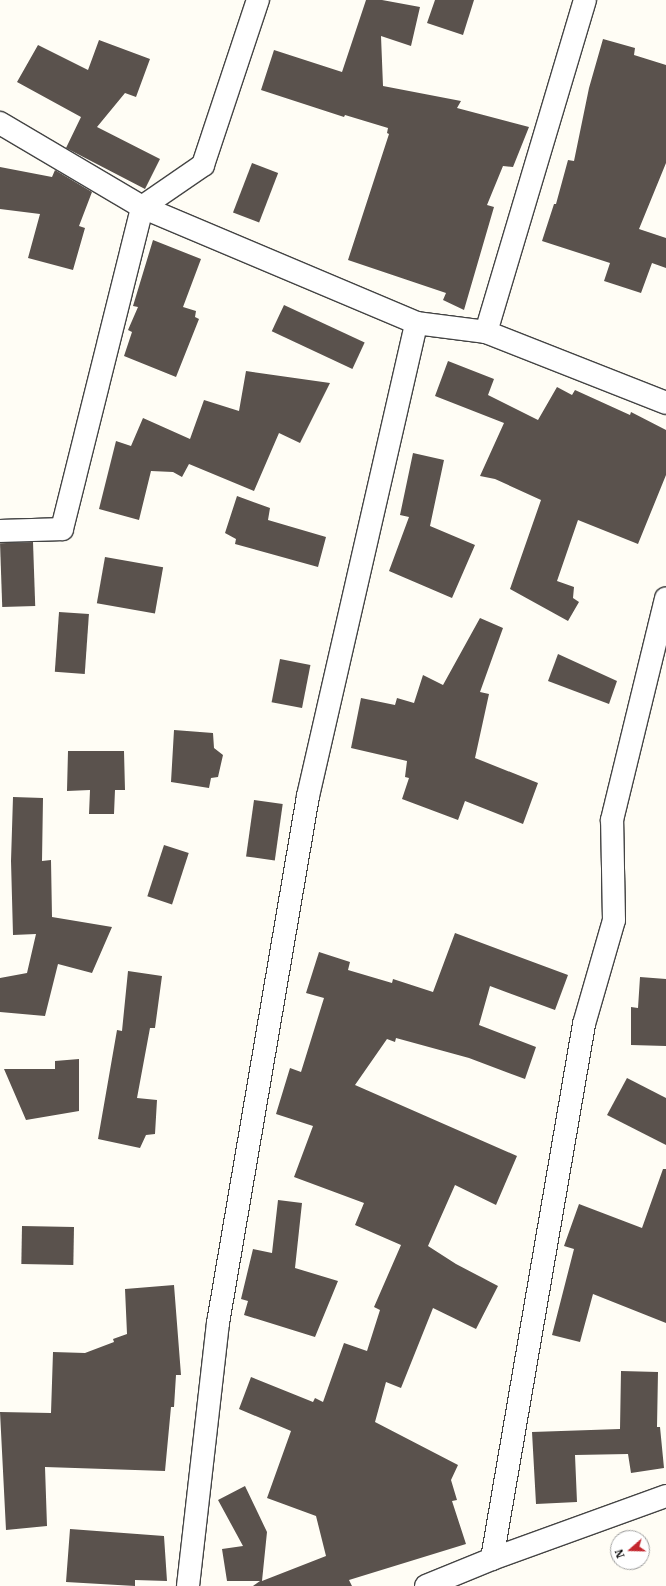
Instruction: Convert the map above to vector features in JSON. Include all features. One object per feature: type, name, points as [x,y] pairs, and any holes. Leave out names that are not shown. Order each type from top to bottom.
[{"type":"street","points":[[0,531],[62,529],[142,207],[203,165],[258,0]]},
{"type":"street","points":[[486,332],[585,0]]},
{"type":"street","points":[[0,123],[142,207],[416,323],[486,332],[666,403]]},
{"type":"street","points":[[188,1586],[218,1323],[308,796],[416,323]]},
{"type":"street","points":[[492,1559],[584,1024],[614,920],[612,820],[666,598]]},
{"type":"street","points":[[426,1586],[492,1559],[666,1496]]},
{"type":"building","points":[[366,0],[382,0],[420,7],[411,46],[381,36],[383,86],[461,101],[457,108],[529,127],[513,167],[503,166],[487,205],[494,207],[464,310],[443,300],[446,293],[348,260],[389,134],[387,133],[388,128],[345,115],[344,117],[261,90],[274,50],[342,72]]},
{"type":"building","points":[[435,0],[474,0],[463,35],[427,23]]},
{"type":"building","points":[[603,39],[635,48],[634,55],[666,65],[666,163],[639,229],[666,238],[666,268],[652,263],[641,293],[604,281],[610,263],[542,241],[554,204],[556,204],[568,160],[574,161],[589,88]]},
{"type":"building","points":[[99,40],[150,59],[136,97],[125,93],[97,127],[160,159],[145,189],[66,148],[81,117],[17,82],[38,45],[88,70]]},
{"type":"building","points":[[252,163],[278,173],[259,223],[233,212]]},
{"type":"building","points":[[0,167],[52,177],[55,170],[92,192],[79,226],[85,228],[73,270],[28,258],[40,214],[0,209]]},
{"type":"building","points":[[153,240],[201,259],[183,307],[196,311],[195,317],[199,319],[176,377],[124,356],[132,332],[128,330],[138,307],[133,306]]},
{"type":"building","points":[[284,305],[365,343],[352,369],[272,331]]},
{"type":"building","points":[[448,361],[494,379],[488,395],[538,420],[557,387],[572,395],[575,390],[630,415],[631,412],[666,430],[666,475],[638,544],[578,520],[557,581],[574,587],[573,598],[579,602],[568,621],[510,589],[541,500],[495,479],[480,476],[504,423],[435,396]]},
{"type":"building","points":[[246,371],[330,383],[300,443],[279,433],[254,491],[189,464],[182,477],[173,472],[151,471],[139,520],[99,509],[116,441],[131,446],[143,418],[190,439],[204,400],[239,411]]},
{"type":"building","points":[[413,453],[444,460],[430,526],[475,545],[452,598],[389,571],[409,517],[400,515]]},
{"type":"building","points":[[237,496],[270,508],[268,520],[326,537],[318,567],[235,544],[236,539],[225,533]]},
{"type":"building","points":[[33,542],[35,606],[2,607],[0,543]]},
{"type":"building","points":[[105,557],[163,567],[155,614],[97,603]]},
{"type":"building","points":[[59,612],[89,614],[85,674],[55,672]]},
{"type":"building","points":[[480,618],[503,628],[480,692],[489,694],[475,758],[538,783],[523,824],[465,801],[458,820],[402,799],[409,778],[405,777],[407,761],[351,748],[361,698],[395,705],[397,698],[414,703],[423,675],[443,685]]},
{"type":"building","points":[[558,654],[617,681],[609,704],[548,681]]},
{"type":"building","points":[[280,659],[310,665],[302,708],[272,702]]},
{"type":"building","points":[[174,730],[213,733],[214,748],[223,755],[218,777],[211,778],[209,788],[171,782]]},
{"type":"building","points":[[68,751],[124,751],[125,790],[115,790],[114,814],[89,814],[90,790],[67,791]]},
{"type":"building","points":[[13,797],[43,798],[42,861],[51,860],[52,917],[112,927],[92,973],[58,964],[45,1016],[0,1012],[0,978],[27,973],[36,934],[13,935],[11,861]]},
{"type":"building","points":[[254,800],[283,804],[275,860],[246,856]]},
{"type":"building","points":[[164,845],[189,853],[172,904],[147,896]]},
{"type":"building","points":[[455,933],[568,975],[555,1010],[490,986],[479,1025],[536,1047],[525,1079],[469,1058],[396,1038],[395,1042],[387,1039],[355,1085],[517,1156],[496,1205],[455,1185],[428,1246],[456,1264],[498,1286],[476,1329],[433,1308],[401,1388],[386,1382],[375,1422],[458,1465],[451,1480],[457,1500],[452,1501],[466,1544],[349,1580],[352,1586],[253,1586],[260,1581],[227,1581],[222,1549],[243,1546],[218,1500],[245,1486],[267,1532],[262,1581],[326,1556],[316,1516],[267,1498],[291,1431],[239,1409],[251,1377],[313,1402],[315,1398],[323,1402],[344,1343],[367,1351],[380,1310],[374,1307],[401,1245],[355,1225],[364,1203],[294,1177],[313,1126],[276,1114],[290,1068],[301,1072],[324,998],[306,993],[319,952],[350,962],[348,970],[392,983],[393,979],[433,992]]},
{"type":"building","points":[[128,971],[162,976],[155,1028],[150,1028],[137,1098],[157,1100],[155,1134],[146,1135],[140,1148],[98,1139],[117,1030],[122,1031]]},
{"type":"building","points":[[640,977],[666,979],[666,1046],[631,1045],[631,1007],[638,1008]]},
{"type":"building","points":[[79,1059],[79,1111],[26,1120],[4,1069],[55,1069],[55,1061]]},
{"type":"building","points":[[627,1078],[666,1098],[666,1145],[607,1115]]},
{"type":"building","points":[[663,1169],[666,1169],[666,1323],[593,1294],[580,1342],[552,1335],[574,1249],[564,1246],[579,1204],[642,1228]]},
{"type":"building","points":[[278,1200],[302,1203],[295,1268],[338,1281],[315,1337],[244,1315],[248,1301],[241,1299],[253,1249],[272,1253]]},
{"type":"building","points":[[22,1226],[74,1227],[73,1265],[21,1264]]},
{"type":"building","points":[[174,1285],[181,1375],[176,1375],[174,1407],[171,1407],[165,1471],[45,1467],[47,1526],[6,1530],[0,1412],[51,1413],[53,1352],[85,1353],[114,1342],[113,1339],[127,1334],[125,1289]]},
{"type":"building","points":[[621,1371],[658,1372],[657,1427],[660,1427],[664,1468],[631,1473],[628,1454],[575,1455],[577,1502],[536,1504],[532,1432],[620,1429]]},
{"type":"building","points":[[70,1529],[164,1536],[167,1581],[135,1580],[135,1586],[66,1582]]}]
